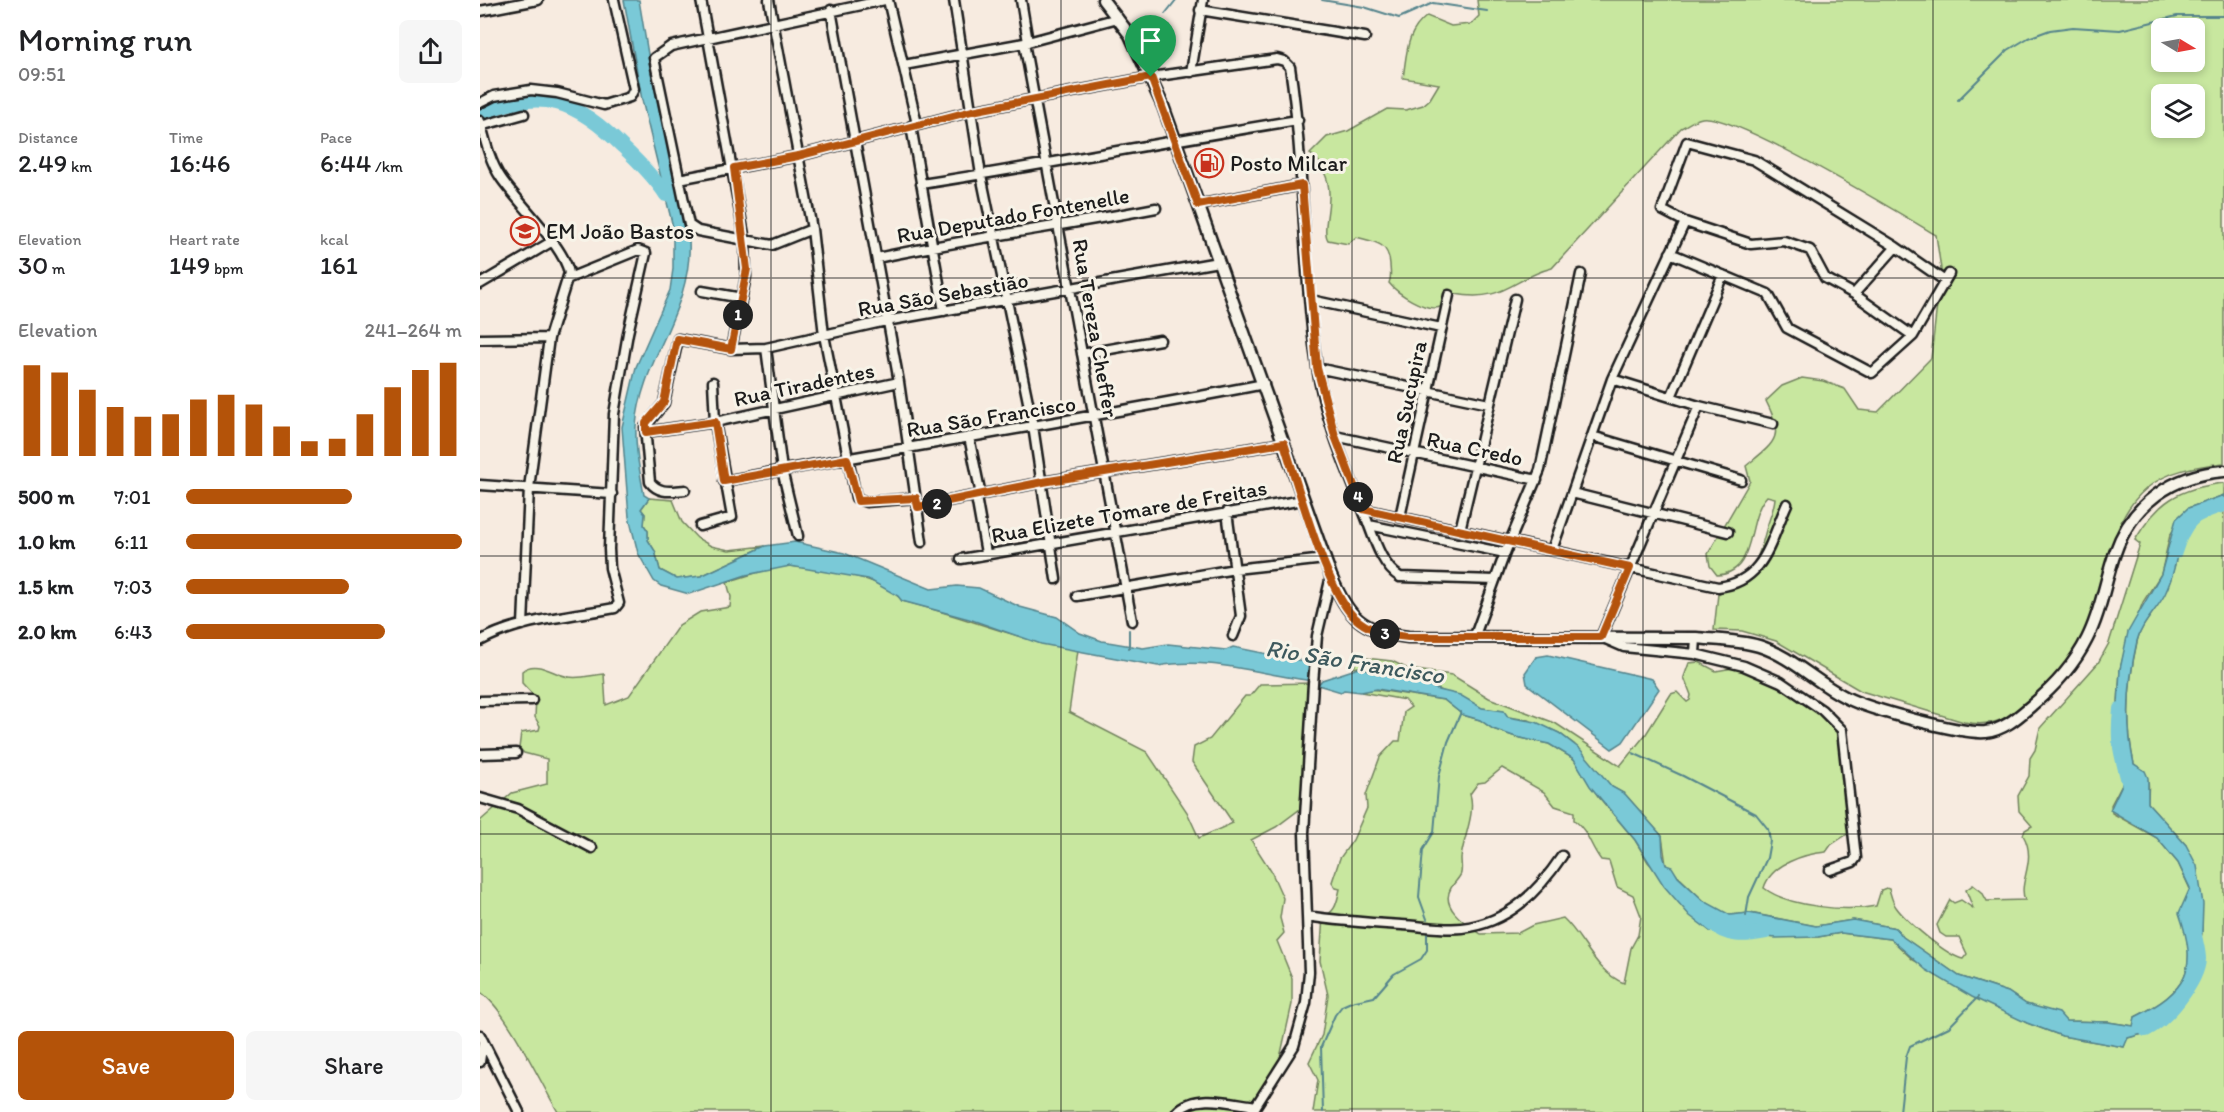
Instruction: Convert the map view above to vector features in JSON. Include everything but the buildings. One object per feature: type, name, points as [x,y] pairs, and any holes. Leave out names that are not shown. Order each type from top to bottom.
[{"type":"main road","points":[[1103,0],[1118,18],[1151,77],[1343,605],[1369,628],[1387,635],[1474,638],[1696,638],[1740,641],[1781,655],[1845,697],[1957,730],[1981,732],[2000,728],[2012,722],[2049,691],[2072,664],[2094,623],[2123,534],[2140,507],[2168,486],[2208,472],[2224,471]]},
{"type":"street","points":[[480,11],[538,0]]},
{"type":"street","points":[[480,102],[494,96],[539,90],[604,105],[630,97],[634,89],[614,0]]},
{"type":"street","points":[[701,0],[734,168],[745,240],[747,269],[731,349]]},
{"type":"street","points":[[769,0],[812,229],[824,335],[856,498],[866,502],[916,498]]},
{"type":"street","points":[[812,229],[772,245],[698,231],[688,223],[654,58],[671,46],[831,10],[887,0],[904,66],[921,184],[944,311]]},
{"type":"street","points":[[954,0],[981,175],[1043,482],[1056,579]]},
{"type":"street","name":"Rua Tereza Cheffer","points":[[1021,0],[1033,99],[1059,227],[1113,531],[1132,621]]},
{"type":"street","points":[[1191,72],[1203,0]]},
{"type":"street","points":[[831,10],[877,258],[886,321],[899,382],[922,542]]},
{"type":"street","points":[[1200,10],[1365,37]]},
{"type":"street","points":[[904,66],[963,52],[1026,42],[1118,18]]},
{"type":"street","points":[[679,178],[798,156],[914,125],[1033,99],[1151,77],[1277,59],[1284,61],[1290,67],[1298,120],[1317,368],[1335,436],[1369,525],[1389,569],[1400,577],[1495,580]]},
{"type":"street","points":[[523,625],[529,488],[549,338],[569,278],[567,265],[501,178],[480,124],[524,114]]},
{"type":"street","points":[[921,184],[1046,165],[1175,140],[1298,120]]},
{"type":"street","points":[[1670,253],[1768,294],[1787,328],[1872,373],[1913,336],[1947,278],[1754,160],[1687,142],[1662,210],[1685,222],[1751,244],[1784,241],[1810,250],[1825,278],[1854,294],[1913,336]]},
{"type":"street","points":[[1198,205],[1302,185]]},
{"type":"street","name":"Rua Deputado Fontenelle","points":[[877,258],[933,246],[1059,227],[1156,208]]},
{"type":"street","points":[[1552,550],[1612,379],[1685,222]]},
{"type":"street","points":[[480,284],[551,242]]},
{"type":"street","points":[[1854,294],[1896,247]]},
{"type":"street","points":[[480,642],[500,631],[523,625],[615,608],[619,600],[610,568],[609,549],[614,414],[618,385],[647,256],[645,251],[638,250],[569,278]]},
{"type":"street","name":"Rua São Sebastião","points":[[646,432],[646,423],[660,410],[666,397],[676,341],[679,339],[731,349],[766,348],[886,321],[1218,262]]},
{"type":"street","points":[[1474,638],[1505,553],[1537,480],[1581,274]]},
{"type":"street","points":[[1671,397],[1723,275]]},
{"type":"street","points":[[702,291],[742,298]]},
{"type":"street","name":"Rua Sucupira","points":[[1400,517],[1426,390],[1449,295]]},
{"type":"street","points":[[1460,530],[1515,299]]},
{"type":"street","points":[[1311,300],[1441,328]]},
{"type":"street","points":[[480,339],[549,338]]},
{"type":"street","points":[[1082,354],[1160,340]]},
{"type":"street","points":[[766,348],[782,470],[798,536]]},
{"type":"street","points":[[1317,368],[1490,404]]},
{"type":"street","points":[[1612,379],[1699,406],[1773,423]]},
{"type":"street","points":[[700,526],[731,518],[732,515],[715,422],[713,382]]},
{"type":"street","name":"Rua Tiradentes","points":[[646,432],[715,422],[899,382]]},
{"type":"street","name":"Rua São Francisco","points":[[724,481],[969,436],[1094,417],[1263,384]]},
{"type":"street","points":[[1699,406],[1601,637],[1624,646],[1695,654],[1744,666],[1781,682],[1822,710],[1842,730],[1856,858],[1853,862],[1830,870]]},
{"type":"street","points":[[646,432],[650,482],[660,490],[685,490]]},
{"type":"street","points":[[969,436],[986,553]]},
{"type":"street","name":"Rua Credo","points":[[1335,436],[1537,480]]},
{"type":"street","points":[[1592,436],[1741,480]]},
{"type":"street","points":[[918,507],[1043,482],[1284,443]]},
{"type":"street","points":[[480,485],[612,494]]},
{"type":"street","points":[[1572,492],[1653,515],[1728,532]]},
{"type":"street","name":"Rua Elizete Tomare de Freitas","points":[[962,559],[1113,531],[1303,500]]},
{"type":"street","points":[[1363,509],[1718,587],[1739,583],[1759,567],[1787,504]]},
{"type":"street","points":[[1227,512],[1240,621],[1233,636]]},
{"type":"street","points":[[1369,525],[1505,553]]},
{"type":"street","points":[[1077,596],[1235,569],[1325,560]]},
{"type":"street","points":[[1177,1112],[1194,1101],[1204,1100],[1254,1109],[1288,1057],[1300,1032],[1309,972],[1304,833],[1312,683],[1317,636],[1331,576]]},
{"type":"street","points":[[1695,654],[1696,638]]},
{"type":"street","points":[[480,701],[532,700]]},
{"type":"street","points":[[480,754],[516,753]]},
{"type":"street","points":[[480,798],[518,809],[592,848]]},
{"type":"street","points":[[1307,916],[1447,928],[1474,926],[1510,912],[1528,898],[1547,879],[1562,856]]},
{"type":"street","points":[[480,1062],[482,1038]]},
{"type":"street","points":[[482,1038],[519,1112]]},
{"type":"green space","points":[[1477,0],[2224,0],[2224,463],[2194,467],[2174,473],[2147,488],[2133,502],[2116,535],[2089,628],[2070,664],[2055,680],[2009,716],[1993,722],[1975,724],[1861,691],[1776,641],[1742,631],[1714,630],[1718,594],[1746,575],[1756,561],[1774,507],[1775,498],[1767,496],[1760,506],[1745,555],[1739,565],[1730,572],[1717,575],[1710,566],[1708,554],[1750,481],[1746,466],[1770,445],[1776,431],[1772,413],[1766,401],[1782,386],[1802,378],[1823,381],[1845,389],[1859,410],[1878,412],[1931,358],[1941,269],[1936,235],[1781,147],[1720,121],[1702,118],[1681,128],[1552,268],[1538,272],[1497,292],[1472,296],[1455,294],[1442,306],[1427,307],[1398,292],[1389,283],[1391,274],[1389,257],[1387,251],[1379,244],[1356,237],[1348,244],[1328,240],[1326,228],[1329,201],[1328,182],[1318,161],[1310,154],[1327,137],[1348,131],[1387,109],[1406,110],[1423,105],[1430,99],[1439,84],[1403,78],[1411,36],[1427,16],[1451,26],[1471,24],[1479,16]]},
{"type":"green space","points":[[2224,483],[2224,495],[2188,508],[2170,535],[2161,574],[2143,602],[2120,669],[2117,722],[2126,768],[2124,780],[2111,805],[2112,813],[2157,838],[2178,863],[2190,889],[2180,913],[2188,950],[2188,964],[2184,977],[2167,998],[2135,1017],[2134,1026],[2108,1022],[2066,1021],[2052,1012],[2026,1004],[2008,992],[1959,976],[1903,937],[1896,928],[1853,920],[1816,926],[1750,913],[1730,915],[1720,911],[1704,901],[1666,865],[1662,836],[1625,794],[1612,787],[1574,744],[1559,733],[1528,720],[1508,717],[1503,711],[1481,708],[1413,678],[1354,668],[1357,657],[1392,661],[1408,669],[1452,675],[1489,698],[1555,723],[1620,766],[1646,734],[1671,694],[1677,692],[1687,702],[1690,700],[1691,695],[1684,677],[1689,663],[1699,662],[1716,671],[1738,667],[1796,696],[1825,718],[1839,735],[1852,831],[1831,845],[1826,852],[1799,858],[1781,867],[1768,880],[1764,888],[1788,900],[1834,908],[1876,906],[1881,890],[1889,889],[1895,905],[1908,921],[1947,952],[1963,959],[1967,954],[1959,937],[1946,937],[1940,933],[1937,925],[1950,900],[1954,903],[1961,900],[1973,908],[1966,890],[1973,885],[1982,892],[1987,901],[2025,900],[2023,886],[2029,854],[2023,835],[2025,830],[2032,826],[2019,811],[2018,796],[2029,776],[2030,758],[2035,750],[2040,728],[2098,663],[2109,643],[2140,544],[2135,540],[2152,515],[2171,499],[2194,489]]},
{"type":"green space","points":[[649,498],[673,500],[682,522],[697,538],[711,546],[729,550],[765,546],[701,576],[677,579],[660,570],[655,551],[648,540],[648,531],[644,525],[645,514],[641,509]]},
{"type":"green space","points":[[2224,503],[2224,1112],[1313,1112],[1318,1080],[1309,1062],[1322,1035],[1328,995],[1320,961],[1323,916],[1331,912],[1337,902],[1340,889],[1336,888],[1332,882],[1340,858],[1353,840],[1367,808],[1366,795],[1380,757],[1395,741],[1400,741],[1404,712],[1411,707],[1405,700],[1361,692],[1371,689],[1444,700],[1463,715],[1480,720],[1493,729],[1549,744],[1574,759],[1598,796],[1635,840],[1648,862],[1710,931],[1818,937],[1841,933],[1891,939],[1913,960],[2027,1023],[2062,1036],[2124,1047],[2127,1038],[2150,1032],[2193,984],[2202,919],[2186,845],[2148,803],[2148,781],[2134,764],[2129,733],[2130,687],[2139,636],[2170,581],[2182,523],[2194,512]],"holes":[[[1502,768],[1544,792],[1555,806],[1574,812],[1574,820],[1583,828],[1597,855],[1601,860],[1609,861],[1617,887],[1633,895],[1641,916],[1638,935],[1631,948],[1624,983],[1614,978],[1597,963],[1563,918],[1533,925],[1518,933],[1481,934],[1457,915],[1449,902],[1448,895],[1461,873],[1462,851],[1471,809],[1470,794],[1478,783],[1485,782]]]},
{"type":"green space","points":[[790,566],[850,575],[881,585],[902,601],[1011,634],[1078,650],[1069,712],[1147,752],[1187,812],[1199,838],[1233,823],[1192,762],[1194,747],[1210,739],[1245,696],[1250,696],[1260,684],[1312,683],[1300,809],[1276,827],[1251,840],[1271,871],[1283,898],[1280,918],[1284,933],[1277,941],[1292,978],[1292,1004],[1278,1067],[1249,1112],[558,1112],[512,1030],[501,1014],[480,992],[480,821],[512,793],[547,784],[547,759],[524,753],[519,748],[521,733],[539,730],[540,726],[535,717],[536,698],[522,683],[522,671],[540,667],[563,676],[582,677],[604,674],[606,705],[629,696],[679,625],[700,612],[730,607],[731,597],[727,582],[772,568]]},
{"type":"water","points":[[624,0],[639,0],[651,72],[689,240],[688,266],[683,290],[647,379],[636,426],[642,487],[644,495],[649,498],[641,509],[645,514],[644,525],[648,531],[648,540],[655,551],[660,570],[677,579],[701,576],[765,546],[795,542],[844,553],[931,589],[957,586],[979,588],[1020,607],[1057,617],[1080,633],[1102,641],[1143,648],[1168,644],[1226,650],[1233,647],[1313,663],[1313,681],[1197,663],[1158,666],[1041,644],[969,619],[902,601],[898,596],[868,579],[790,566],[746,575],[689,594],[661,586],[654,581],[638,553],[629,517],[622,427],[636,367],[670,290],[673,269],[673,227],[642,100]]},
{"type":"water","points":[[2224,495],[2224,503],[2194,512],[2182,523],[2172,577],[2162,600],[2139,635],[2134,656],[2130,687],[2129,734],[2134,764],[2145,771],[2148,778],[2148,803],[2186,845],[2197,866],[2203,904],[2202,932],[2193,984],[2150,1032],[2128,1038],[2124,1047],[2062,1036],[2027,1023],[1972,997],[1926,970],[1891,939],[1841,933],[1818,937],[1776,938],[1710,931],[1690,916],[1664,886],[1635,840],[1590,786],[1574,759],[1549,744],[1493,729],[1480,720],[1463,715],[1444,700],[1377,689],[1341,692],[1318,685],[1322,680],[1362,667],[1373,672],[1413,678],[1439,690],[1460,695],[1482,708],[1504,711],[1508,717],[1536,722],[1559,733],[1580,749],[1612,787],[1625,794],[1662,836],[1666,865],[1672,867],[1678,877],[1704,901],[1730,915],[1749,913],[1816,926],[1853,920],[1896,928],[1903,937],[1959,976],[2008,992],[2026,1004],[2059,1013],[2066,1021],[2108,1022],[2133,1026],[2135,1017],[2167,998],[2184,977],[2188,964],[2188,950],[2179,913],[2190,888],[2178,863],[2157,838],[2110,810],[2124,780],[2126,768],[2117,722],[2120,669],[2128,632],[2161,574],[2176,519],[2188,508]]},
{"type":"water","points":[[1548,655],[1652,679],[1659,689],[1623,742],[1612,749],[1527,684],[1525,673],[1536,657]]},
{"type":"waterway","points":[[1165,14],[1176,0]]},
{"type":"waterway","points":[[1322,0],[1364,7],[1399,18],[1433,3],[1487,11]]},
{"type":"waterway","points":[[1958,100],[2008,50],[2028,38],[2050,30],[2073,27],[2120,30],[2177,16],[2224,16]]},
{"type":"waterway","points":[[480,114],[522,101],[540,100],[574,109],[606,131],[646,170],[666,195]]},
{"type":"waterway","name":"Rio São Francisco","points":[[2175,552],[2182,532],[2191,520],[2197,515],[2224,505]]},
{"type":"waterway","points":[[1129,630],[1129,648]]},
{"type":"waterway","name":"Rio São Francisco","points":[[2120,709],[2119,742],[2130,790]]},
{"type":"waterway","points":[[1427,919],[1419,897],[1423,850],[1434,832],[1439,776],[1448,742],[1461,712]]},
{"type":"waterway","points":[[1633,753],[1756,814],[1768,829],[1770,841],[1767,858],[1749,897],[1746,916]]},
{"type":"waterway","name":"Rio São Francisco","points":[[1711,923],[1723,931],[1737,935],[1766,932]]},
{"type":"waterway","points":[[1323,1112],[1321,1047],[1335,1015],[1342,1006],[1374,997],[1394,974],[1421,959],[1427,950],[1427,930]]},
{"type":"waterway","name":"Rio São Francisco","points":[[2146,1030],[2163,1018],[2180,999],[2193,978],[2199,959],[2195,935]]},
{"type":"waterway","points":[[1900,1112],[1906,1057],[1910,1046],[1949,1027],[1978,997]]},
{"type":"place","name":"Posto Milcar","points":[[1209,163]]},
{"type":"place","name":"EM João Bastos","points":[[525,231]]},
{"type":"route","points":[[1151,77],[1198,205],[1302,185],[1317,368],[1327,413],[1363,509],[1630,568],[1601,637],[1408,637],[1387,635],[1369,628],[1343,605],[1312,526],[1284,443],[1043,482],[918,507],[916,498],[858,501],[847,459],[724,481],[715,422],[646,432],[646,423],[660,410],[668,391],[677,339],[731,349],[747,269],[734,168],[798,156],[972,111],[1151,77]]}]
